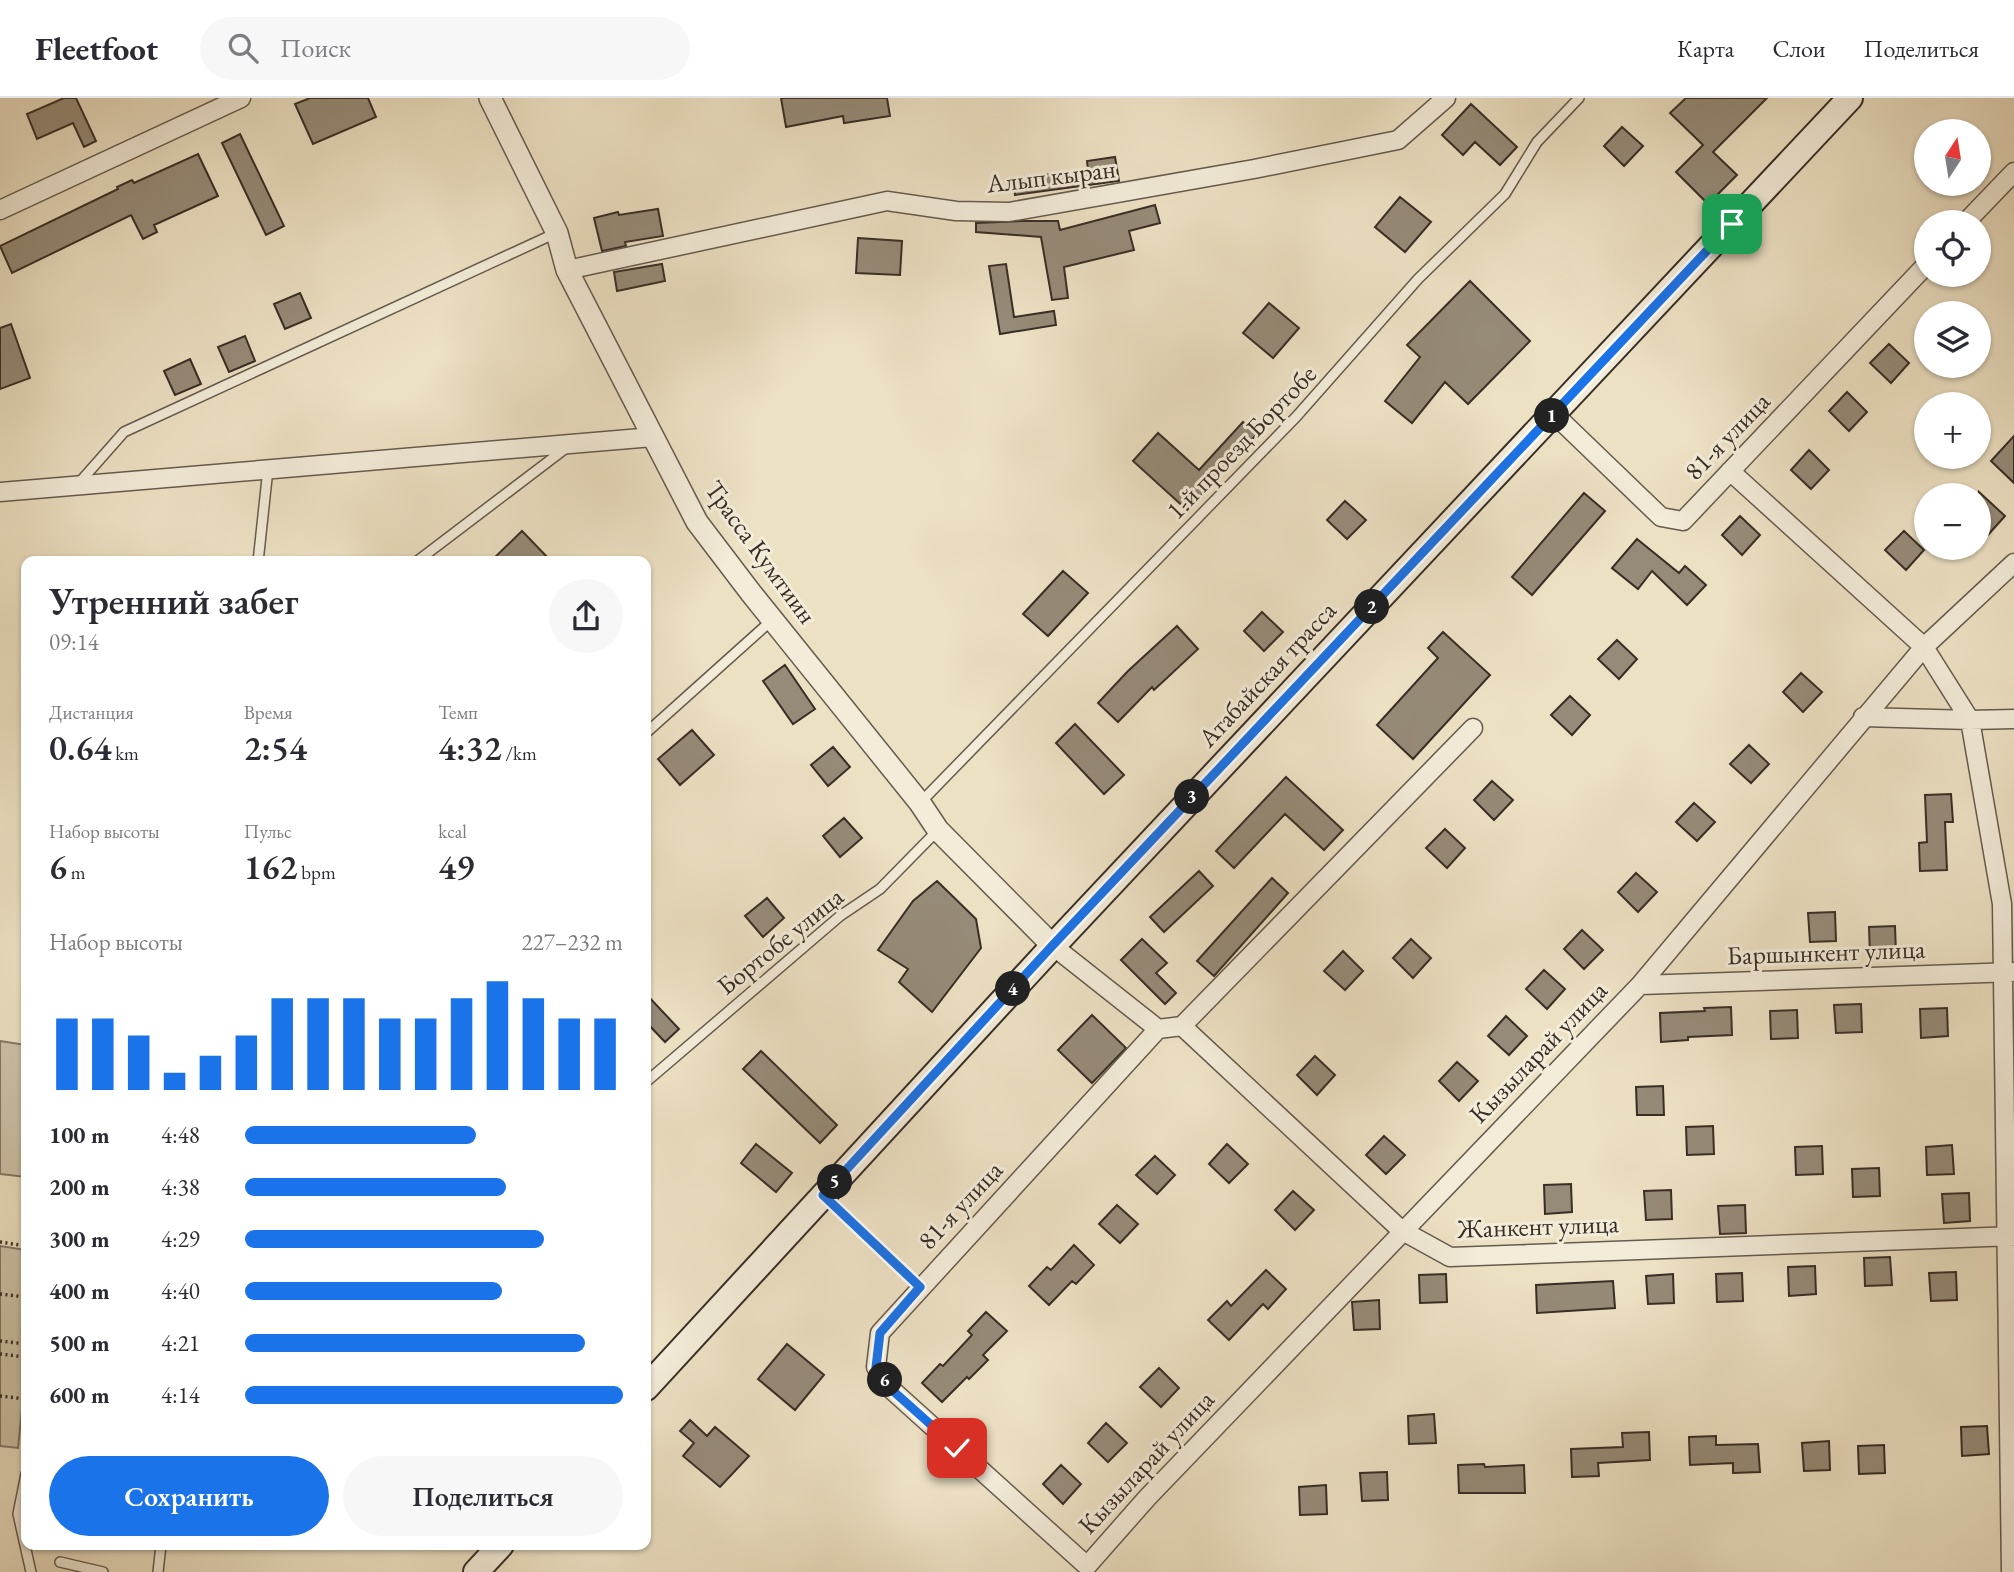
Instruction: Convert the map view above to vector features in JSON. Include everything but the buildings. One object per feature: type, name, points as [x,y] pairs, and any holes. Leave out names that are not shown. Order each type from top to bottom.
[{"type":"main road","name":"Атабайская трасса","points":[[651,1383],[1052,946],[1850,98]]},
{"type":"main road","points":[[476,1572],[496,1550]]},
{"type":"street","points":[[0,211],[241,98]]},
{"type":"street","name":"Трасса Кумтиин","points":[[490,98],[557,233],[567,270],[697,522],[920,803],[938,830],[1052,946]]},
{"type":"street","name":"Алып кыран","points":[[567,270],[887,201],[956,211],[1009,212],[1254,169],[1398,140],[1446,98]]},
{"type":"street","points":[[1978,210],[2014,172]]},
{"type":"street","name":"81-я улица","points":[[1554,414],[1661,517],[1683,520],[1914,278]]},
{"type":"street","points":[[0,492],[653,437]]},
{"type":"street","points":[[1730,471],[1924,647],[1970,720],[2003,904],[2008,972],[2011,1572]]},
{"type":"street","name":"Кызыларай улица","points":[[1086,1569],[1147,1497],[1401,1230],[1640,985],[1924,647],[2014,563]]},
{"type":"street","points":[[1863,717],[2014,719]]},
{"type":"street","points":[[1052,946],[1158,1029],[1182,1026],[1472,728]]},
{"type":"street","name":"Баршынкент улица","points":[[1640,985],[2008,972]]},
{"type":"street","name":"Жанкент улица","points":[[1182,1026],[1401,1230],[1450,1257],[2011,1236]]},
{"type":"street","name":"81-я улица","points":[[1086,1569],[892,1390],[876,1367],[880,1333],[1158,1029]]},
{"type":"lane","name":"1-й проезд Бортобе","points":[[920,803],[1296,417],[1418,279],[1506,194],[1536,142],[1579,98]]},
{"type":"lane","points":[[78,484],[124,432],[557,233]]},
{"type":"lane","points":[[424,556],[571,444]]},
{"type":"lane","points":[[259,556],[268,469]]},
{"type":"lane","points":[[651,728],[773,618]]},
{"type":"lane","name":"Бортобе улица","points":[[651,1078],[840,916],[880,889],[938,830]]},
{"type":"lane","points":[[823,1195],[920,1287]]},
{"type":"lane","points":[[21,1499],[18,1514],[21,1527]]},
{"type":"lane","points":[[26,1550],[31,1572]]},
{"type":"lane","points":[[158,1572],[160,1550]]},
{"type":"lane","points":[[60,1562],[103,1572]]},
{"type":"path","points":[[0,1242],[21,1245]]},
{"type":"path","points":[[0,1294],[21,1296]]},
{"type":"path","points":[[0,1341],[21,1343]]},
{"type":"path","points":[[0,1354],[21,1356]]},
{"type":"path","points":[[0,1396],[21,1398]]},
{"type":"shaded area","points":[[0,1041],[21,1044],[21,1176],[0,1174]]},
{"type":"shaded area","points":[[0,1246],[21,1249],[21,1419],[18,1448],[0,1446]]},
{"type":"route","points":[[957,1448],[892,1390],[876,1367],[880,1333],[920,1287],[823,1195],[1052,946],[1732,224]]}]
